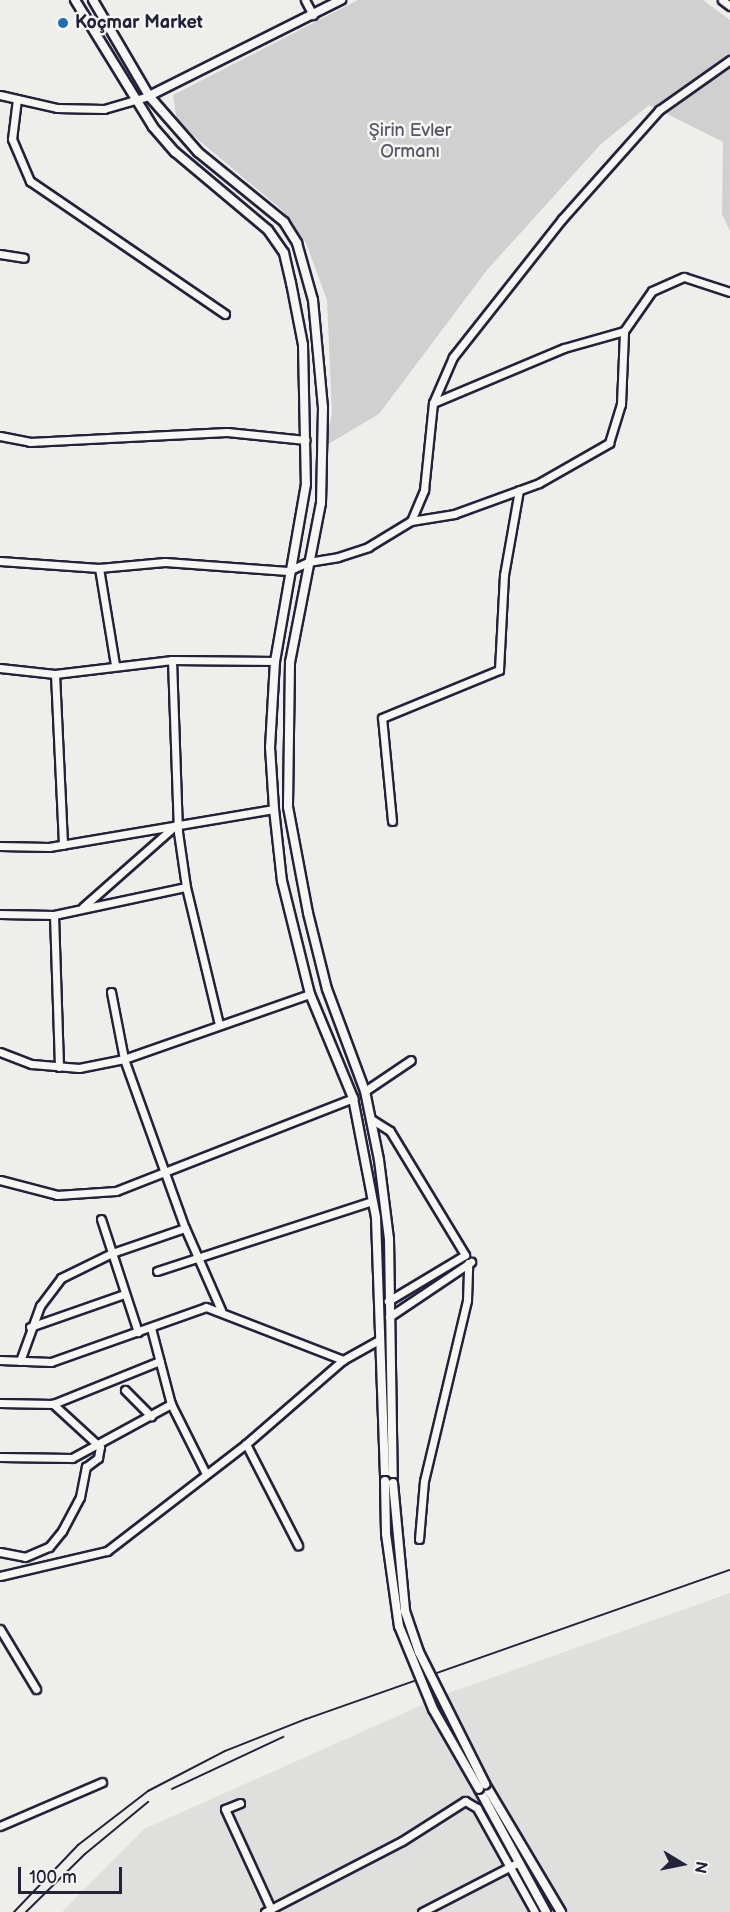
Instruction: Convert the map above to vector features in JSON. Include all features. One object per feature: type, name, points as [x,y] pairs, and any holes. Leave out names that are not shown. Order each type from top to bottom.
[{"type":"street","points":[[75,0],[136,100],[175,152],[267,230],[284,253],[303,345],[306,484],[288,571],[275,661],[270,747],[282,881],[310,994],[353,1098],[372,1201],[389,1482],[405,1611],[419,1652],[482,1787],[546,1912]]},
{"type":"street","points":[[93,0],[149,96],[198,153],[284,222],[297,243],[313,300],[323,408],[321,503],[290,662],[288,807],[308,913],[327,989],[365,1091],[389,1239],[389,1482]]},
{"type":"street","points":[[305,0],[313,15]]},
{"type":"street","points":[[0,95],[57,108],[104,109],[149,96],[341,0]]},
{"type":"street","points":[[722,0],[730,6]]},
{"type":"street","points":[[411,521],[424,490],[433,403],[453,357],[562,219],[659,110],[730,60]]},
{"type":"street","points":[[16,99],[12,140],[30,181],[225,314]]},
{"type":"street","points":[[0,254],[24,258]]},
{"type":"street","points":[[0,561],[99,568],[165,562],[288,571],[308,562],[368,547],[411,521],[454,514],[519,490],[609,443],[621,404],[624,330],[652,291],[684,277],[730,292]]},
{"type":"street","points":[[433,403],[564,348],[624,330]]},
{"type":"street","points":[[0,436],[30,442],[226,432],[306,440]]},
{"type":"street","points":[[392,821],[382,718],[499,670],[504,575],[519,490]]},
{"type":"street","points":[[99,568],[115,665]]},
{"type":"street","points":[[0,668],[55,674],[115,665],[172,660],[275,661]]},
{"type":"street","points":[[172,660],[178,823],[186,887],[219,1024]]},
{"type":"street","points":[[55,674],[63,844]]},
{"type":"street","points":[[0,846],[63,844],[178,823],[274,809]]},
{"type":"street","points":[[82,908],[178,823]]},
{"type":"street","points":[[0,914],[54,915],[186,887]]},
{"type":"street","points":[[54,915],[59,1067]]},
{"type":"street","points":[[111,992],[124,1059],[184,1228],[221,1310]]},
{"type":"street","points":[[0,1052],[32,1064],[79,1068],[124,1059],[310,994]]},
{"type":"street","points":[[365,1091],[411,1060]]},
{"type":"street","points":[[0,1180],[57,1195],[116,1191],[353,1098]]},
{"type":"street","points":[[371,1119],[390,1131],[465,1255],[388,1300]]},
{"type":"street","points":[[157,1271],[197,1256],[372,1201]]},
{"type":"street","points":[[102,1220],[138,1332]]},
{"type":"street","points":[[20,1361],[30,1327],[45,1296],[61,1278],[112,1253],[184,1228]]},
{"type":"street","points":[[389,1317],[470,1262],[467,1300],[424,1481],[419,1539]]},
{"type":"street","points":[[30,1327],[124,1294]]},
{"type":"street","points":[[0,1360],[51,1362],[206,1307],[221,1310],[287,1341],[343,1360]]},
{"type":"street","points":[[151,1328],[171,1404],[205,1472]]},
{"type":"street","points":[[0,1576],[107,1551],[181,1495],[205,1472],[246,1444],[343,1360],[379,1341]]},
{"type":"street","points":[[0,1403],[53,1404],[160,1361]]},
{"type":"street","points":[[125,1390],[151,1416]]},
{"type":"street","points":[[53,1404],[100,1446]]},
{"type":"street","points":[[0,1457],[72,1458],[100,1446],[171,1404]]},
{"type":"street","points":[[246,1444],[298,1545]]},
{"type":"street","points":[[0,1552],[25,1557],[49,1547],[62,1531],[80,1497],[81,1480],[86,1467],[98,1458],[100,1446]]},
{"type":"street","points":[[0,1629],[36,1689]]},
{"type":"street","points":[[0,1826],[102,1782]]},
{"type":"street","points":[[482,1787],[561,1912]]},
{"type":"street","points":[[240,1803],[225,1809],[268,1910],[402,1840],[465,1801],[477,1808],[535,1912]]},
{"type":"street","points":[[422,1912],[520,1862]]},
{"type":"shaded area","points":[[730,1593],[730,1912],[62,1912],[144,1829],[449,1693]]},
{"type":"green space","name":"Şirin Evler Ormanı","points":[[358,0],[703,0],[730,20],[730,231],[722,214],[723,142],[649,105],[601,144],[487,270],[379,414],[325,446],[332,413],[327,300],[306,243],[282,210],[177,122],[173,95]]},
{"type":"railway","points":[[14,1912],[78,1845],[148,1791],[225,1751],[306,1719],[730,1570]]},
{"type":"railway","points":[[172,1789],[283,1737]]},
{"type":"railway","points":[[26,1912],[85,1854],[148,1802]]},
{"type":"place","name":"Koçmar Market","points":[[63,23]]}]
